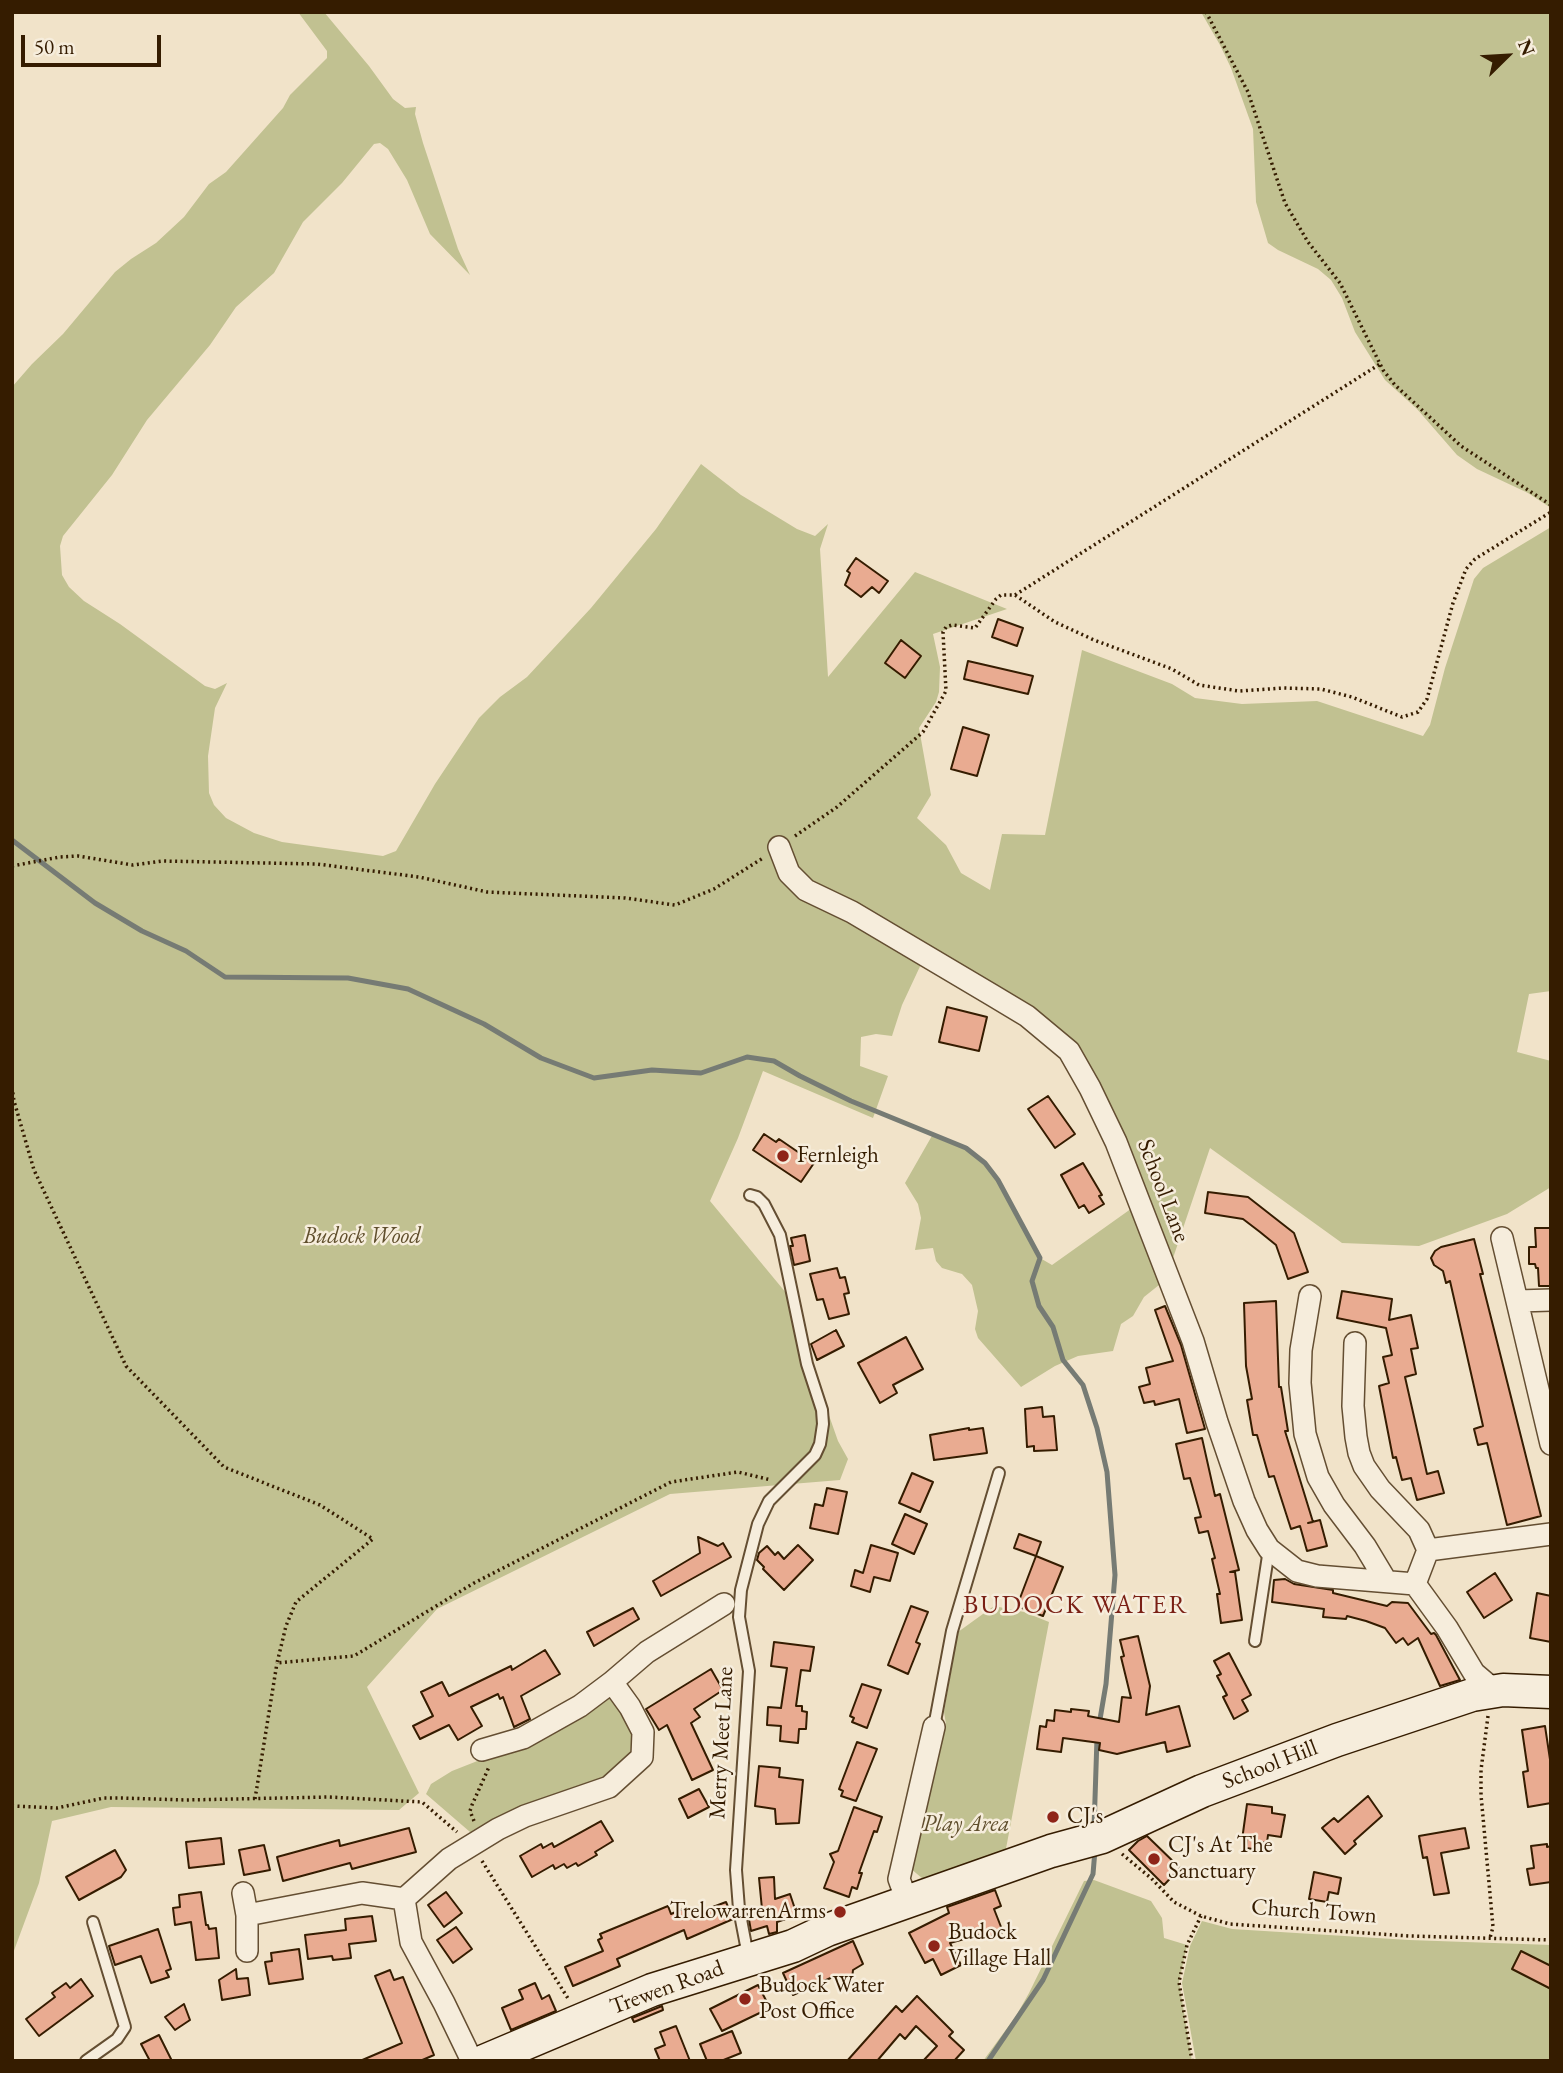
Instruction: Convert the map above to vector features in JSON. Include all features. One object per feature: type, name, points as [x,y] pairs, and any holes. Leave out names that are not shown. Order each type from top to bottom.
[{"type":"street","name":"School Lane","points":[[779,848],[785,867],[793,879],[806,890],[852,912],[1027,1016],[1069,1051],[1116,1142],[1193,1341],[1244,1501],[1269,1549],[1297,1571],[1317,1576],[1415,1584]]},
{"type":"street","points":[[1502,1238],[1551,1444]]},
{"type":"street","points":[[1310,1296],[1301,1350],[1300,1383],[1305,1434],[1318,1477],[1334,1505],[1378,1565],[1385,1581]]},
{"type":"street","points":[[1518,1301],[1551,1300]]},
{"type":"street","points":[[1349,1353],[1358,1462],[1419,1530],[1429,1550],[1415,1584],[1447,1628],[1474,1674],[1494,1690]]},
{"type":"street","points":[[1429,1550],[1551,1534]]},
{"type":"street","points":[[487,1748],[523,1738],[580,1706],[646,1652],[724,1604]]},
{"type":"street","points":[[247,1915],[362,1893],[404,1899],[449,1859],[479,1840],[525,1816],[609,1787],[642,1757],[643,1732],[630,1707],[612,1682]]},
{"type":"street","name":"School Hill","points":[[1051,1851],[1100,1837],[1202,1791],[1314,1749],[1472,1695],[1494,1690],[1551,1692]]},
{"type":"street","points":[[908,1901],[899,1879],[934,1727]]},
{"type":"street","name":"Trewen Road","points":[[504,2057],[652,1990],[793,1946],[827,1930],[1051,1851]]},
{"type":"street","points":[[243,1893],[247,1915],[247,1951]]},
{"type":"street","points":[[404,1899],[411,1942],[472,2061]]},
{"type":"lane","name":"Merry Meet Lane","points":[[749,1959],[739,1909],[736,1870],[749,1671],[739,1607],[746,1564],[758,1524],[769,1501],[815,1455],[823,1434],[822,1410],[807,1364],[780,1235],[764,1204],[757,1197],[750,1195]]},
{"type":"lane","points":[[934,1727],[952,1631],[999,1473]]},
{"type":"lane","points":[[1255,1641],[1269,1549]]},
{"type":"lane","points":[[86,2061],[117,2039],[125,2027],[93,1922]]},
{"type":"path","points":[[1206,12],[1248,92],[1285,203],[1308,242],[1340,283],[1380,364],[1395,385],[1461,446],[1551,505]]},
{"type":"path","points":[[1015,595],[1380,364]]},
{"type":"path","points":[[14,865],[78,856],[133,865],[163,861],[317,864],[419,877],[487,892],[625,898],[675,905],[714,889],[779,848],[837,807],[923,732],[946,691],[943,640],[946,627],[952,625],[975,628],[998,597],[1007,593],[1015,595],[1055,622],[1094,640],[1172,669],[1199,685],[1239,691],[1321,689],[1352,697],[1402,717],[1418,712],[1427,699],[1453,603],[1466,569],[1475,559],[1551,512]]},
{"type":"path","points":[[12,1087],[34,1170],[126,1367],[224,1467],[320,1505],[373,1539],[296,1602],[286,1626],[277,1663],[255,1799]]},
{"type":"path","points":[[277,1663],[354,1656],[474,1583],[671,1482],[737,1472],[787,1483]]},
{"type":"path","points":[[1490,1938],[1493,1927],[1481,1770],[1494,1690]]},
{"type":"path","points":[[487,1748],[494,1756],[470,1811],[479,1840],[582,2020]]},
{"type":"path","points":[[12,1806],[57,1808],[104,1798],[329,1797],[422,1802],[479,1840]]},
{"type":"path","name":"Church Town","points":[[1100,1837],[1150,1878],[1174,1902],[1201,1916],[1230,1924],[1410,1936],[1551,1940]]},
{"type":"path","points":[[1192,2061],[1179,1982],[1187,1945],[1201,1916]]},
{"type":"green space","name":"Budock Wood","points":[[298,12],[324,12],[393,99],[405,108],[416,107],[415,114],[423,143],[458,249],[470,275],[430,234],[407,180],[388,149],[380,143],[374,144],[342,183],[303,222],[274,273],[236,307],[210,345],[147,420],[112,475],[63,536],[60,546],[62,575],[69,587],[84,601],[205,686],[215,689],[227,683],[215,708],[208,756],[209,793],[214,805],[226,818],[254,833],[282,842],[383,856],[396,851],[435,784],[479,718],[500,697],[527,677],[591,608],[656,529],[701,464],[741,495],[797,529],[815,536],[828,524],[820,549],[828,677],[915,572],[1007,609],[933,634],[940,667],[939,692],[936,702],[919,728],[931,795],[917,818],[946,845],[961,873],[990,890],[1002,834],[1045,835],[1082,650],[1172,684],[1195,698],[1242,704],[1317,701],[1423,736],[1430,725],[1474,579],[1483,568],[1551,527],[1551,991],[1529,994],[1517,1052],[1551,1061],[1551,1187],[1507,1214],[1419,1246],[1342,1243],[1210,1148],[1170,1267],[1082,1058],[923,960],[902,1005],[892,1036],[876,1034],[861,1037],[860,1066],[888,1076],[873,1118],[763,1071],[738,1138],[710,1201],[801,1311],[812,1367],[838,1441],[848,1459],[840,1480],[670,1494],[437,1609],[367,1687],[419,1793],[399,1810],[111,1807],[52,1821],[39,1883],[12,1956],[12,387],[63,334],[115,272],[156,243],[184,217],[209,184],[226,172],[283,108],[290,95],[327,58],[327,51]]},
{"type":"green space","points":[[1201,12],[1551,12],[1551,508],[1528,493],[1477,469],[1457,455],[1417,409],[1385,380],[1355,332],[1342,298],[1331,280],[1318,269],[1268,243],[1256,202],[1253,129],[1231,68]]},
{"type":"green space","points":[[933,1134],[966,1148],[985,1163],[998,1180],[1040,1258],[1052,1265],[1135,1206],[1164,1281],[1144,1297],[1133,1316],[1121,1324],[1113,1351],[1078,1356],[1055,1366],[1021,1387],[978,1338],[975,1329],[978,1311],[972,1285],[962,1274],[942,1268],[936,1261],[933,1248],[915,1250],[921,1218],[918,1204],[905,1183]]},
{"type":"green space","name":"Play Area","points":[[994,1606],[1024,1612],[1049,1622],[1004,1859],[944,1879],[923,1879],[910,1868],[946,1724],[944,1712],[958,1632]]},
{"type":"green space","points":[[608,1689],[640,1734],[625,1771],[477,1838],[426,1794],[431,1784],[452,1771],[485,1758]]},
{"type":"green space","points":[[1094,1880],[1151,1901],[1162,1918],[1164,1938],[1187,1945],[1179,1982],[1192,2061],[983,2061],[1016,2016],[1029,1993],[1084,1881]]},
{"type":"green space","points":[[1202,1921],[1232,1929],[1409,1940],[1551,1945],[1551,2061],[1196,2061],[1182,1983],[1190,1946]]},
{"type":"building","points":[[856,558],[888,581],[879,593],[872,587],[861,597],[845,585],[850,573],[847,571]]},
{"type":"building","points":[[998,619],[1023,628],[1017,646],[992,637]]},
{"type":"building","points":[[901,640],[921,656],[905,678],[885,663]]},
{"type":"building","points":[[968,661],[1033,676],[1028,694],[964,679]]},
{"type":"building","points":[[963,727],[989,735],[977,776],[951,769]]},
{"type":"building","points":[[947,1007],[987,1017],[979,1051],[939,1042]]},
{"type":"building","points":[[1048,1096],[1075,1134],[1055,1148],[1028,1109]]},
{"type":"building","name":"Fernleigh","points":[[764,1134],[776,1142],[779,1139],[814,1163],[801,1182],[753,1150]]},
{"type":"building","points":[[1083,1163],[1102,1195],[1099,1196],[1104,1204],[1089,1213],[1084,1205],[1079,1208],[1061,1175]]},
{"type":"building","points":[[1208,1192],[1248,1197],[1294,1233],[1308,1272],[1288,1279],[1276,1245],[1260,1232],[1243,1219],[1205,1213]]},
{"type":"building","points":[[1535,1228],[1551,1228],[1551,1286],[1539,1286],[1538,1268],[1535,1264],[1529,1264],[1529,1247],[1536,1247]]},
{"type":"building","points":[[805,1235],[810,1261],[794,1265],[791,1238]]},
{"type":"building","points":[[1474,1239],[1483,1274],[1480,1274],[1541,1516],[1507,1525],[1487,1443],[1478,1445],[1474,1429],[1483,1426],[1450,1281],[1446,1283],[1443,1271],[1434,1265],[1431,1258],[1441,1247]]},
{"type":"building","points":[[837,1268],[840,1278],[845,1277],[849,1293],[844,1294],[849,1314],[829,1319],[823,1299],[817,1300],[810,1274]]},
{"type":"building","points":[[1342,1291],[1392,1299],[1389,1320],[1411,1315],[1418,1348],[1411,1349],[1416,1374],[1405,1377],[1427,1474],[1438,1471],[1444,1493],[1417,1500],[1411,1478],[1402,1480],[1396,1457],[1393,1458],[1379,1386],[1389,1383],[1383,1357],[1392,1355],[1386,1328],[1337,1318]]},
{"type":"building","points":[[1276,1301],[1279,1387],[1288,1431],[1285,1431],[1313,1522],[1320,1520],[1327,1546],[1307,1551],[1300,1526],[1291,1529],[1274,1476],[1269,1477],[1257,1435],[1253,1435],[1247,1400],[1252,1399],[1246,1366],[1244,1303]]},
{"type":"building","points":[[1165,1306],[1181,1345],[1205,1429],[1187,1433],[1179,1399],[1155,1405],[1154,1401],[1144,1403],[1139,1387],[1150,1384],[1146,1368],[1173,1361],[1155,1310]]},
{"type":"building","points":[[836,1330],[844,1346],[817,1360],[811,1344]]},
{"type":"building","points":[[906,1337],[923,1369],[893,1385],[897,1393],[880,1403],[858,1363]]},
{"type":"building","points":[[1042,1407],[1043,1417],[1054,1416],[1057,1450],[1034,1451],[1034,1446],[1027,1447],[1025,1409]]},
{"type":"building","points":[[983,1428],[987,1453],[934,1460],[930,1435]]},
{"type":"building","points":[[1202,1438],[1215,1496],[1220,1494],[1239,1570],[1230,1572],[1235,1572],[1242,1620],[1221,1623],[1217,1594],[1220,1594],[1212,1559],[1215,1558],[1208,1531],[1199,1533],[1195,1518],[1201,1517],[1190,1478],[1184,1479],[1176,1444]]},
{"type":"building","points":[[912,1473],[933,1482],[920,1512],[899,1503]]},
{"type":"building","points":[[827,1488],[847,1492],[838,1534],[810,1528],[815,1504],[823,1506]]},
{"type":"building","points":[[905,1514],[927,1524],[914,1554],[892,1544]]},
{"type":"building","points":[[1019,1534],[1041,1542],[1036,1556],[1014,1548]]},
{"type":"building","points":[[698,1537],[718,1546],[723,1543],[731,1557],[661,1596],[653,1581],[700,1553]]},
{"type":"building","points":[[798,1545],[813,1560],[784,1590],[763,1569],[757,1560],[759,1553],[767,1546],[775,1555],[778,1552],[784,1559]]},
{"type":"building","points":[[871,1545],[898,1553],[890,1581],[874,1577],[870,1592],[851,1586],[855,1570],[863,1573]]},
{"type":"building","points":[[1036,1556],[1063,1567],[1043,1616],[1017,1606]]},
{"type":"building","points":[[1495,1573],[1512,1600],[1484,1618],[1467,1592]]},
{"type":"building","points":[[1285,1579],[1294,1584],[1333,1590],[1333,1593],[1387,1606],[1392,1602],[1408,1603],[1431,1634],[1436,1635],[1460,1680],[1440,1686],[1418,1638],[1408,1645],[1403,1638],[1396,1643],[1385,1628],[1366,1621],[1347,1616],[1346,1619],[1323,1617],[1324,1609],[1272,1602],[1274,1580]]},
{"type":"building","points":[[1537,1593],[1551,1596],[1551,1642],[1530,1638]]},
{"type":"building","points":[[911,1606],[928,1612],[916,1642],[920,1644],[908,1674],[888,1665]]},
{"type":"building","points":[[633,1608],[639,1619],[594,1646],[587,1632]]},
{"type":"building","points":[[1138,1636],[1150,1686],[1146,1715],[1179,1706],[1190,1746],[1167,1752],[1165,1742],[1117,1754],[1099,1750],[1100,1743],[1063,1738],[1061,1752],[1037,1749],[1040,1726],[1046,1727],[1047,1720],[1054,1721],[1055,1710],[1089,1711],[1088,1716],[1119,1722],[1122,1697],[1131,1698],[1121,1657],[1124,1656],[1120,1640]]},
{"type":"building","points":[[774,1642],[814,1647],[810,1671],[801,1670],[796,1706],[802,1706],[802,1711],[807,1712],[806,1729],[799,1729],[798,1743],[780,1741],[781,1726],[767,1725],[768,1707],[781,1708],[787,1668],[771,1666]]},
{"type":"building","points":[[545,1650],[560,1674],[521,1696],[530,1719],[514,1727],[503,1697],[500,1699],[498,1694],[471,1707],[482,1726],[458,1740],[449,1725],[420,1739],[413,1726],[433,1716],[421,1692],[442,1682],[449,1696],[511,1666],[512,1670]]},
{"type":"building","points":[[1229,1653],[1251,1695],[1242,1700],[1248,1711],[1234,1719],[1223,1697],[1227,1695],[1217,1676],[1221,1674],[1214,1661]]},
{"type":"building","points":[[711,1669],[723,1690],[694,1709],[700,1717],[691,1723],[713,1770],[692,1780],[667,1725],[659,1730],[646,1709]]},
{"type":"building","points":[[862,1684],[881,1690],[867,1728],[852,1722],[854,1718],[850,1716]]},
{"type":"building","points":[[1545,1726],[1551,1766],[1551,1803],[1528,1807],[1523,1772],[1528,1771],[1522,1730]]},
{"type":"building","points":[[857,1742],[877,1749],[856,1801],[841,1796],[843,1791],[839,1789]]},
{"type":"building","points":[[759,1766],[780,1768],[779,1777],[803,1780],[799,1823],[776,1824],[775,1809],[755,1806]]},
{"type":"building","points":[[699,1789],[709,1807],[688,1818],[679,1799]]},
{"type":"building","points":[[1368,1796],[1382,1816],[1354,1841],[1356,1844],[1345,1854],[1322,1828],[1334,1818],[1338,1822]]},
{"type":"building","points":[[1247,1804],[1272,1807],[1272,1813],[1285,1815],[1281,1837],[1268,1835],[1267,1843],[1261,1842],[1260,1850],[1246,1848],[1247,1840],[1242,1840]]},
{"type":"building","points":[[854,1807],[882,1817],[859,1873],[862,1873],[857,1889],[852,1887],[849,1897],[824,1888],[834,1862],[830,1854],[838,1851]]},
{"type":"building","points":[[601,1821],[613,1841],[595,1852],[597,1855],[578,1866],[576,1863],[567,1868],[564,1864],[555,1869],[553,1865],[532,1877],[520,1856],[541,1844],[543,1848],[552,1843],[554,1847]]},
{"type":"building","points":[[409,1828],[416,1852],[352,1869],[350,1863],[283,1881],[277,1857],[339,1840],[340,1846]]},
{"type":"building","points":[[1465,1828],[1469,1848],[1441,1853],[1449,1893],[1434,1895],[1427,1857],[1423,1858],[1419,1836]]},
{"type":"building","name":"CJ's At The Sanctuary","points":[[1147,1836],[1180,1868],[1164,1885],[1129,1850]]},
{"type":"building","points":[[221,1838],[224,1864],[189,1868],[186,1842]]},
{"type":"building","points":[[1547,1844],[1547,1847],[1551,1846],[1551,1882],[1530,1885],[1527,1869],[1534,1868],[1531,1846]]},
{"type":"building","points":[[264,1845],[270,1870],[244,1875],[239,1850]]},
{"type":"building","points":[[115,1850],[126,1870],[121,1877],[79,1900],[66,1877]]},
{"type":"building","points":[[1314,1872],[1341,1878],[1338,1894],[1329,1892],[1327,1902],[1309,1899]]},
{"type":"building","points":[[774,1877],[775,1899],[790,1894],[797,1915],[777,1922],[777,1932],[769,1934],[767,1926],[751,1931],[748,1914],[762,1909],[759,1878]]},
{"type":"building","points":[[995,1890],[1001,1906],[994,1909],[1003,1932],[985,1939],[982,1934],[950,1943],[961,1965],[941,1975],[933,1959],[925,1963],[909,1933],[949,1913],[947,1907]]},
{"type":"building","points":[[201,1892],[206,1925],[209,1929],[216,1928],[219,1958],[196,1960],[191,1922],[175,1925],[173,1908],[180,1907],[179,1895]]},
{"type":"building","points":[[446,1892],[462,1913],[444,1927],[428,1905]]},
{"type":"building","points":[[726,1902],[733,1919],[687,1939],[684,1930],[617,1959],[620,1966],[573,1986],[565,1967],[603,1951],[598,1940],[602,1938],[600,1934],[668,1906],[671,1914],[685,1908],[689,1916]]},
{"type":"building","points":[[372,1916],[376,1941],[349,1944],[351,1958],[333,1960],[332,1956],[308,1959],[305,1935],[346,1930],[345,1919]]},
{"type":"building","points":[[456,1927],[472,1949],[453,1963],[437,1940]]},
{"type":"building","points":[[158,1929],[171,1969],[166,1971],[169,1977],[151,1983],[141,1956],[115,1965],[109,1946]]},
{"type":"building","points":[[853,1941],[863,1964],[853,1970],[851,1988],[835,1976],[793,1995],[783,1973]]},
{"type":"building","points":[[299,1949],[303,1979],[269,1984],[265,1962],[272,1961],[271,1953]]},
{"type":"building","points":[[1521,1951],[1551,1966],[1551,1989],[1512,1969]]},
{"type":"building","points":[[236,1969],[237,1979],[248,1978],[250,1995],[222,2000],[219,1980]]},
{"type":"building","points":[[390,1970],[394,1980],[403,1977],[434,2055],[420,2061],[360,2061],[402,2043],[375,1976]]},
{"type":"building","points":[[81,1979],[93,1996],[39,2036],[26,2019],[55,1997],[52,1993],[66,1983],[70,1988]]},
{"type":"building","points":[[535,1983],[542,1999],[549,1995],[556,2011],[511,2030],[502,2008],[523,1999],[519,1990]]},
{"type":"building","points":[[758,1985],[770,2008],[722,2031],[710,2009]]},
{"type":"building","points":[[917,1996],[953,2032],[949,2036],[964,2050],[954,2061],[923,2061],[937,2046],[916,2026],[905,2039],[900,2034],[877,2061],[847,2061],[896,2006],[902,2012]]},
{"type":"building","points":[[184,2004],[190,2020],[175,2030],[165,2017]]},
{"type":"building","points":[[662,2006],[663,2010],[634,2022],[632,2018]]},
{"type":"building","points":[[676,2026],[690,2061],[660,2061],[655,2049],[665,2045],[660,2032]]},
{"type":"building","points":[[732,2031],[741,2053],[721,2061],[707,2061],[700,2044]]},
{"type":"building","points":[[159,2035],[172,2061],[150,2061],[141,2044]]},
{"type":"waterway","points":[[12,840],[95,903],[142,931],[186,951],[225,977],[348,978],[408,989],[484,1024],[541,1058],[594,1078],[652,1070],[701,1073],[747,1057],[774,1061],[851,1101],[966,1148],[985,1163],[998,1180],[1040,1258],[1032,1281],[1039,1306],[1053,1327],[1063,1360],[1083,1385],[1107,1472],[1115,1575],[1106,1684],[1099,1725]]},
{"type":"waterway","points":[[1094,1829],[1097,1738]]},
{"type":"waterway","points":[[988,2061],[1043,1980],[1093,1874],[1095,1850]]},
{"type":"place","name":"Fernleigh","points":[[783,1156]]},
{"type":"place","name":"CJ's","points":[[1053,1817]]},
{"type":"place","name":"CJ's At The Sanctuary","points":[[1154,1859]]},
{"type":"place","name":"TrelowarrenArms","points":[[840,1912]]},
{"type":"place","name":"Budock Village Hall","points":[[934,1946]]},
{"type":"place","name":"Budock Water Post Office","points":[[745,1999]]},
{"type":"district","name":"BUDOCK WATER","points":[[1076,1606]]}]
